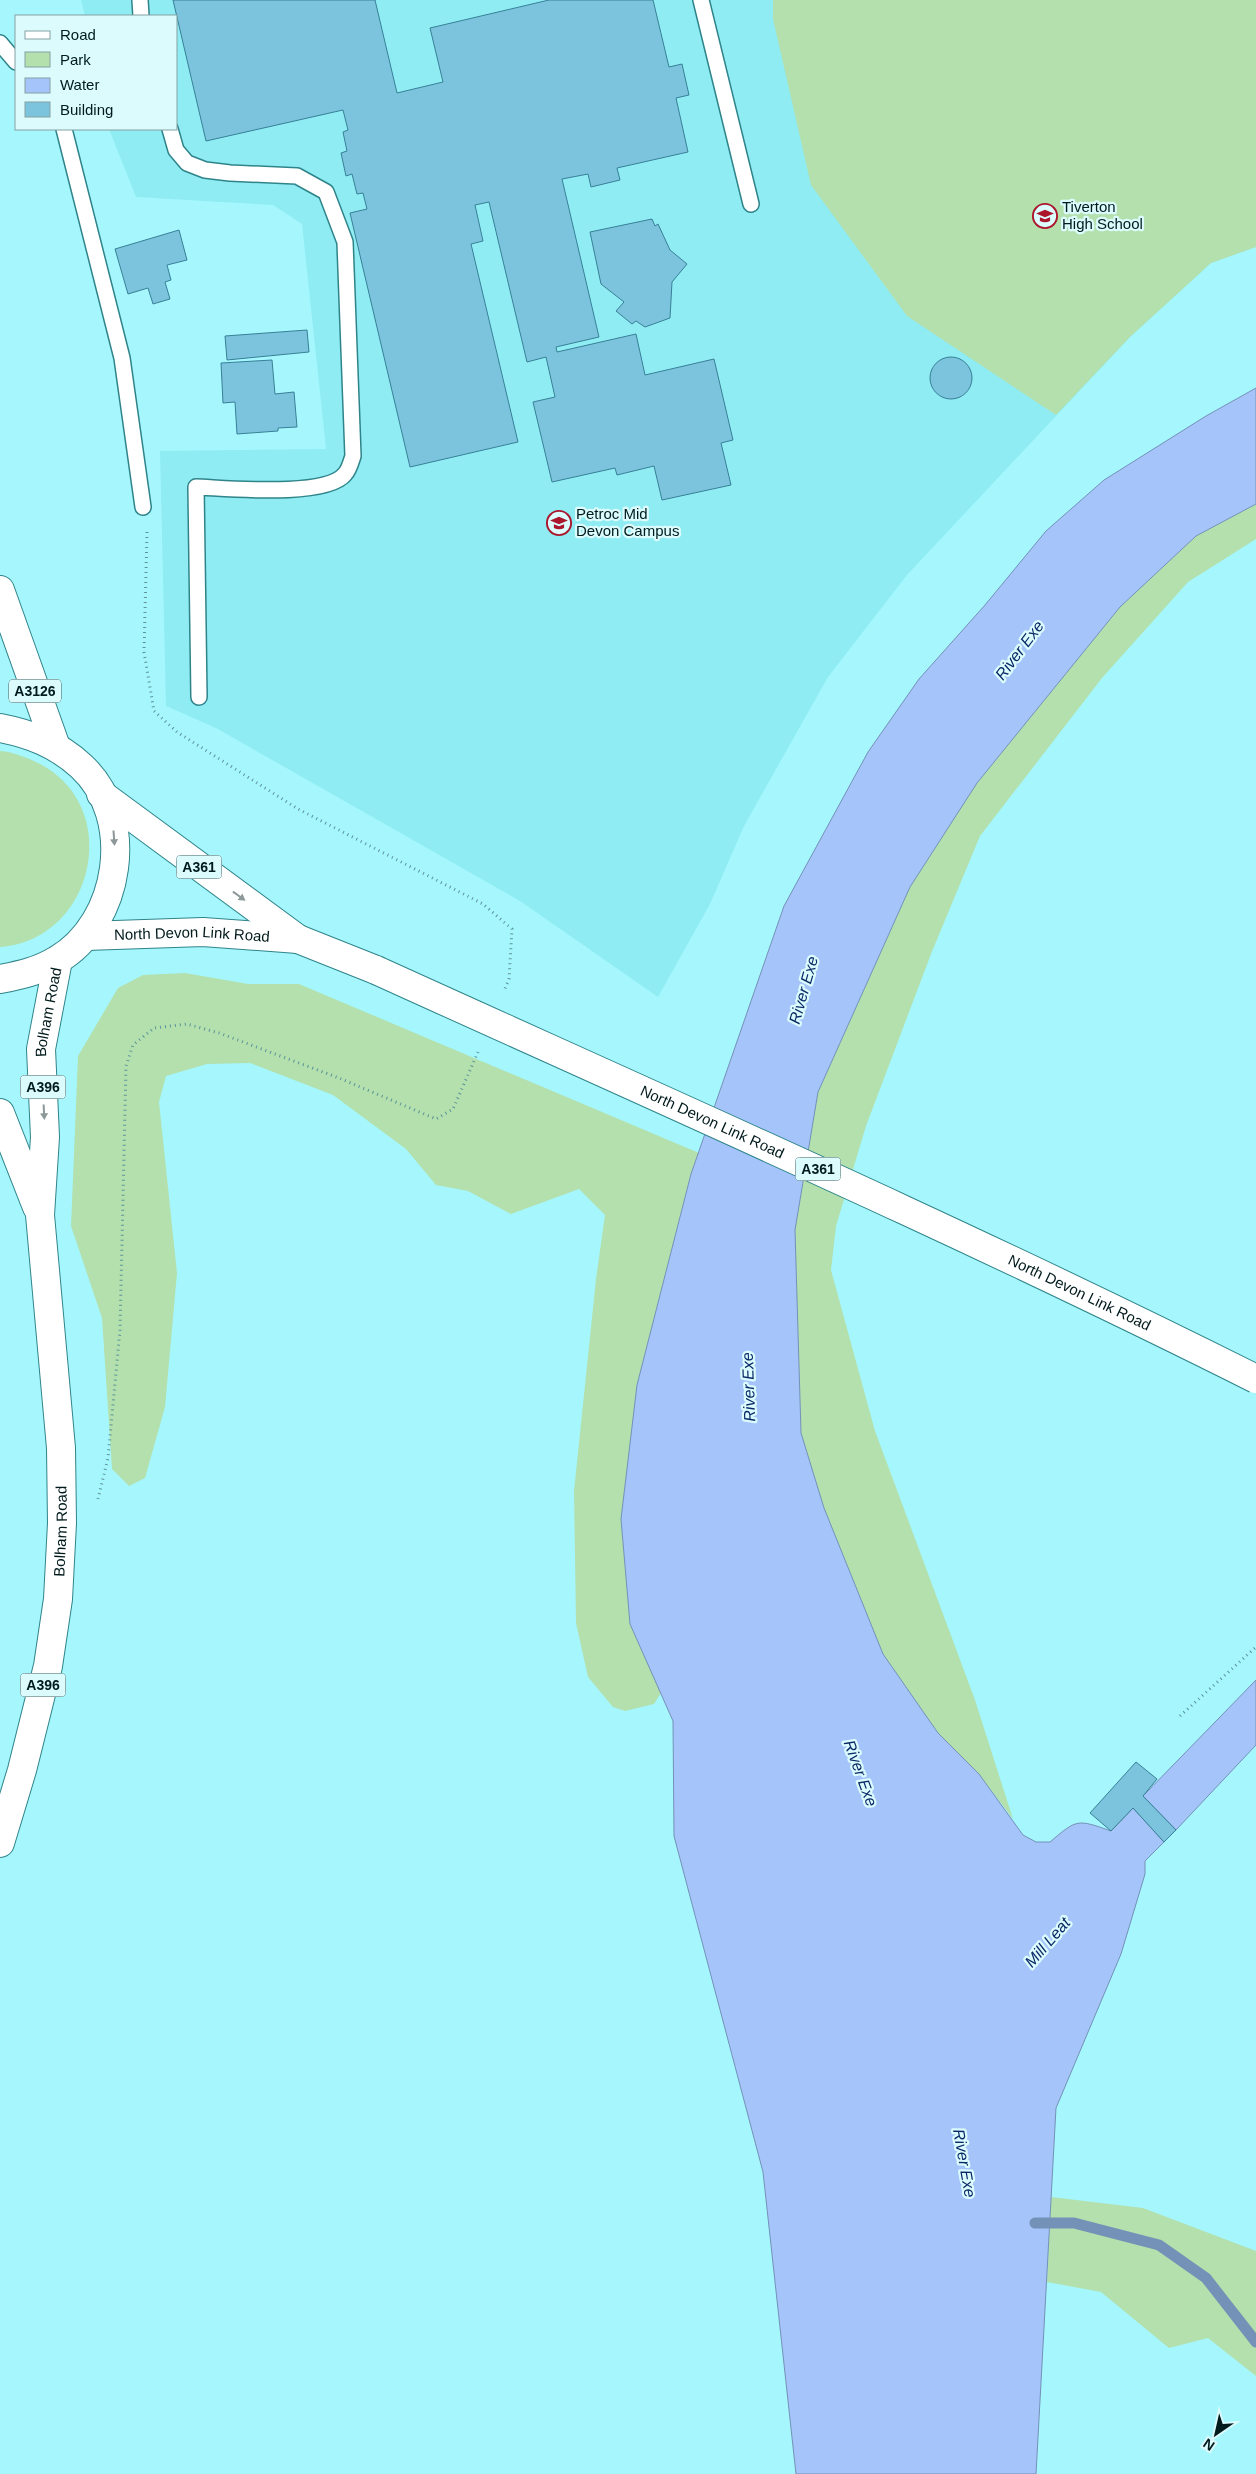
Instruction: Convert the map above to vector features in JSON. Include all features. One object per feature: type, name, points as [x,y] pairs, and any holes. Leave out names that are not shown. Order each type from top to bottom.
[{"type":"main road","name":"A3126","points":[[0,590],[56,747]]},
{"type":"main road","points":[[0,728],[28,734],[56,747],[82,767],[101,794],[114,830],[116,867],[106,904],[86,936],[58,960],[29,973],[0,979]]},
{"type":"main road","name":"North Devon Link Road","points":[[101,794],[298,939],[376,970],[810,1166],[1100,1301],[1256,1379]]},
{"type":"main road","name":"North Devon Link Road","points":[[86,936],[203,932],[298,939]]},
{"type":"main road","name":"Bolham Road","points":[[0,1843],[22,1770],[48,1666],[58,1599],[62,1523],[61,1448],[40,1215],[45,1137],[41,1049],[58,960]]},
{"type":"main road","name":"Bolham Road","points":[[0,1113],[40,1215]]},
{"type":"lane","points":[[140,0],[141,15]]},
{"type":"lane","points":[[702,0],[751,204]]},
{"type":"lane","points":[[0,43],[15,61]]},
{"type":"lane","points":[[64,130],[122,358],[142,507]]},
{"type":"lane","points":[[170,130],[176,150],[188,163],[205,170],[230,174],[297,176],[326,192],[345,242],[353,456],[345,474],[334,482],[301,490],[196,487],[199,697]]},
{"type":"path","points":[[142,507],[149,539],[144,652],[154,711],[177,732],[298,809],[483,904],[512,930],[509,980],[502,998]]},
{"type":"path","points":[[97,1501],[108,1458],[120,1330],[126,1066],[133,1045],[154,1028],[187,1024],[339,1078],[436,1119],[453,1109],[479,1051]]},
{"type":"path","points":[[1180,1716],[1256,1647]]},
{"type":"shaded area","name":"Petroc Mid Devon Campus","points":[[81,0],[1256,0],[1256,247],[1211,263],[1130,337],[907,575],[828,677],[744,826],[710,904],[658,997],[520,901],[216,728],[166,706],[160,451],[326,449],[302,224],[273,205],[136,197],[109,130],[178,130],[178,15],[85,15]]},
{"type":"green space","name":"Tiverton High School","points":[[773,0],[1256,0],[1256,247],[1211,263],[1130,337],[1056,415],[907,316],[811,185],[773,19]]},
{"type":"green space","points":[[1256,504],[1256,539],[1188,582],[1102,678],[980,836],[931,954],[866,1126],[836,1226],[831,1270],[875,1431],[975,1700],[1013,1819],[979,1774],[938,1733],[883,1654],[824,1508],[801,1433],[795,1230],[818,1092],[910,887],[977,783],[1120,607],[1196,536]]},
{"type":"green space","points":[[0,751],[21,756],[40,764],[66,784],[82,810],[89,839],[87,869],[76,898],[58,922],[32,939],[0,947]]},
{"type":"green space","points":[[185,973],[248,984],[299,984],[699,1153],[691,1174],[637,1385],[621,1519],[630,1624],[661,1693],[654,1704],[625,1711],[613,1707],[588,1677],[576,1623],[574,1491],[596,1279],[605,1215],[579,1189],[511,1214],[468,1191],[436,1185],[406,1149],[333,1095],[250,1063],[207,1064],[166,1076],[159,1102],[177,1273],[165,1407],[145,1478],[129,1486],[112,1469],[102,1318],[71,1226],[78,1056],[118,988],[143,975]]},
{"type":"green space","points":[[1051,2197],[1143,2208],[1256,2251],[1256,2376],[1208,2338],[1169,2348],[1101,2292],[1047,2282]]},
{"type":"water","points":[[1256,388],[1256,504],[1196,536],[1120,607],[977,783],[910,887],[818,1092],[795,1230],[801,1433],[824,1508],[883,1654],[938,1733],[979,1774],[1023,1835],[1036,1842],[1050,1842],[1066,1829],[1078,1823],[1091,1824],[1111,1831],[1133,1808],[1164,1842],[1145,1861],[1145,1874],[1121,1954],[1056,2108],[1036,2474],[796,2474],[763,2172],[674,1836],[673,1721],[630,1624],[621,1519],[637,1385],[691,1174],[784,906],[868,752],[919,679],[985,605],[1046,531],[1104,480],[1206,416]]},
{"type":"water","points":[[1256,1680],[1256,1745],[1176,1830],[1143,1796]]},
{"type":"building","points":[[173,0],[375,0],[397,93],[443,82],[430,28],[549,0],[653,0],[669,67],[682,64],[689,95],[676,98],[688,152],[617,168],[620,180],[591,187],[588,174],[562,179],[599,337],[556,347],[557,352],[636,334],[645,375],[714,359],[733,440],[721,443],[731,485],[662,500],[654,466],[617,475],[615,468],[552,482],[533,402],[555,397],[546,357],[527,362],[489,202],[475,205],[483,241],[471,244],[518,442],[410,467],[350,213],[367,209],[363,193],[357,194],[352,174],[346,176],[341,153],[347,151],[343,132],[348,130],[343,110],[206,141]]},
{"type":"building","points":[[652,219],[655,226],[658,224],[670,250],[687,264],[672,282],[670,318],[645,327],[636,321],[632,324],[616,311],[624,302],[601,284],[590,232]]},
{"type":"building","points":[[179,230],[187,260],[167,265],[171,280],[165,282],[170,299],[153,304],[148,288],[128,294],[115,249]]},
{"type":"building","points":[[307,330],[309,352],[227,360],[225,336]]},
{"type":"building","points":[[955,357],[963,360],[969,366],[972,378],[969,390],[963,396],[947,399],[939,396],[933,390],[930,374],[933,366],[939,360]]},
{"type":"building","points":[[272,360],[275,394],[294,392],[297,427],[278,428],[278,431],[237,434],[235,402],[223,403],[221,363]]},
{"type":"building","points":[[1136,1762],[1157,1779],[1143,1796],[1176,1830],[1164,1842],[1133,1808],[1111,1831],[1090,1813]]},
{"type":"waterway","points":[[1035,2223],[1074,2223],[1159,2245],[1206,2278],[1256,2342]]},
{"type":"place","name":"Tiverton High School","points":[[1045,216]]},
{"type":"place","name":"Petroc Mid Devon Campus","points":[[559,523]]},
{"type":"water label","name":"River Exe","points":[[1019,650]]},
{"type":"water label","name":"River Exe","points":[[803,990]]},
{"type":"water label","name":"River Exe","points":[[748,1387]]},
{"type":"water label","name":"River Exe","points":[[861,1773]]},
{"type":"water label","name":"Mill Leat","points":[[1047,1942]]},
{"type":"water label","name":"River Exe","points":[[965,2163]]}]
